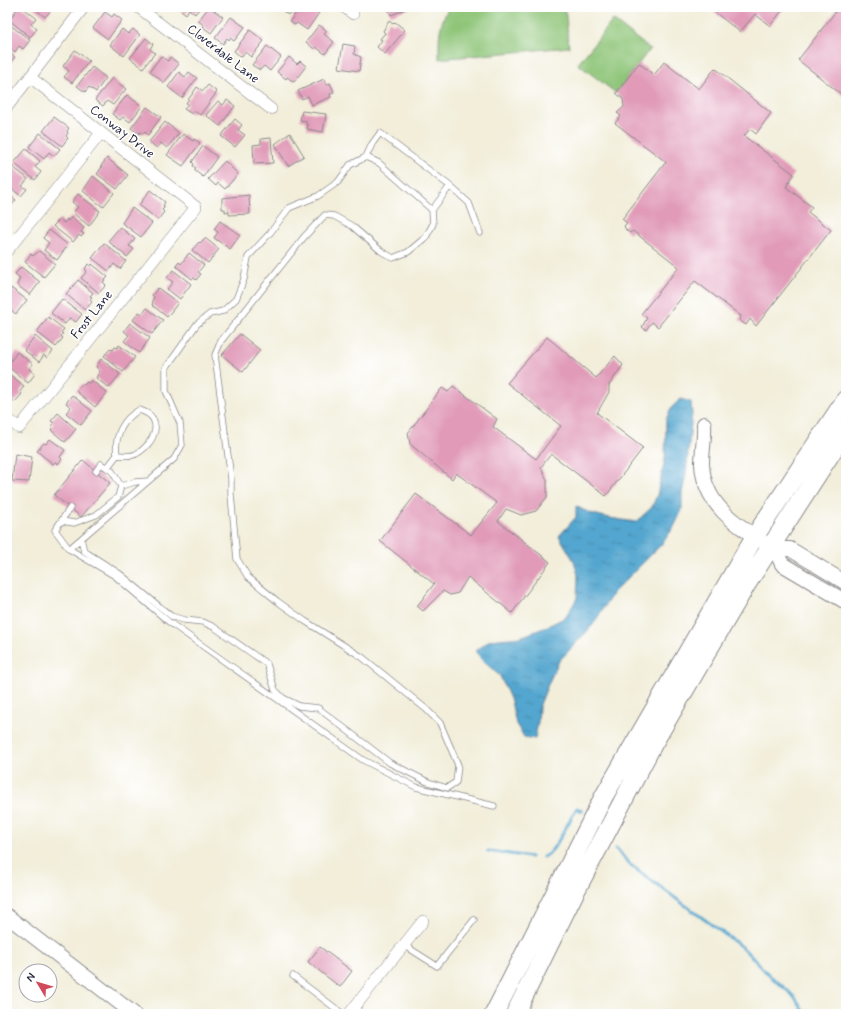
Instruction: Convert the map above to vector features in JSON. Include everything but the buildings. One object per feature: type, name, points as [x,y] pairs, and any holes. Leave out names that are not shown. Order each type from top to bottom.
[{"type":"highway","points":[[494,1014],[604,796],[755,536],[846,399]]},
{"type":"highway","points":[[515,1014],[576,889],[653,744],[748,582],[773,548],[846,430]]},
{"type":"street","points":[[7,107],[84,7]]},
{"type":"street","name":"Cloverdale Lane","points":[[138,7],[271,109]]},
{"type":"street","name":"Conway Drive","points":[[30,77],[196,207]]},
{"type":"street","points":[[7,251],[101,133]]},
{"type":"street","name":"Frost Lane","points":[[7,418],[19,428],[196,207]]},
{"type":"street","points":[[704,424],[705,432],[702,465],[709,492],[717,506],[731,520],[773,548],[782,564],[846,602]]},
{"type":"street","points":[[773,548],[790,548],[846,583]]},
{"type":"street","points":[[7,916],[134,1014]]},
{"type":"street","points":[[349,1014],[423,921]]},
{"type":"lane","points":[[69,549],[174,459],[182,445],[180,423],[166,391],[166,368],[196,324],[210,314],[223,311],[236,299],[244,279],[248,257],[290,208],[318,196],[338,182],[350,165],[366,157],[372,144],[380,133],[450,186],[469,203],[480,232]]},
{"type":"lane","points":[[366,157],[379,163],[432,210]]},
{"type":"lane","points":[[81,539],[84,551],[120,574],[171,616],[184,620],[203,622],[214,627],[267,664],[275,690],[283,698],[299,706],[318,708],[390,763],[428,782],[447,788],[456,782],[458,765],[440,723],[426,709],[362,657],[305,621],[248,578],[237,559],[231,479],[215,355],[221,341],[304,237],[325,215],[334,216],[352,226],[381,251],[393,258],[408,252],[426,236],[432,224],[432,210],[450,186]]},
{"type":"lane","points":[[139,410],[148,412],[153,419],[156,428],[154,436],[144,448],[134,455],[117,455],[115,446],[123,423],[131,414],[139,410]]},
{"type":"lane","points":[[107,468],[117,455]]},
{"type":"lane","points":[[62,521],[74,523],[96,515],[118,497],[121,486],[112,471],[101,464],[96,471]]},
{"type":"lane","points":[[121,486],[135,482],[149,481]]},
{"type":"lane","points":[[70,508],[56,530],[69,549],[115,576],[169,622],[363,760],[416,787],[494,806]]},
{"type":"lane","points":[[404,945],[437,966],[474,920]]},
{"type":"lane","points":[[293,976],[343,1014]]},
{"type":"green space","points":[[449,7],[565,7],[569,47],[439,59],[441,26]]},
{"type":"green space","points":[[613,20],[650,49],[616,93],[578,64]]},
{"type":"water","points":[[681,399],[691,402],[692,413],[686,474],[682,493],[682,510],[674,527],[661,545],[613,593],[592,626],[559,661],[539,707],[535,739],[524,737],[516,724],[511,701],[500,676],[481,659],[476,651],[490,640],[520,637],[544,628],[566,617],[577,598],[578,575],[574,561],[559,536],[576,517],[576,506],[597,515],[636,522],[652,507],[657,495],[665,459],[666,419],[672,407]]},
{"type":"waterway","points":[[543,857],[547,855],[557,843],[577,808],[582,811]]},
{"type":"waterway","points":[[616,848],[629,864],[742,947],[770,976],[796,999],[805,1014]]},
{"type":"waterway","points":[[488,851],[531,857]]}]
